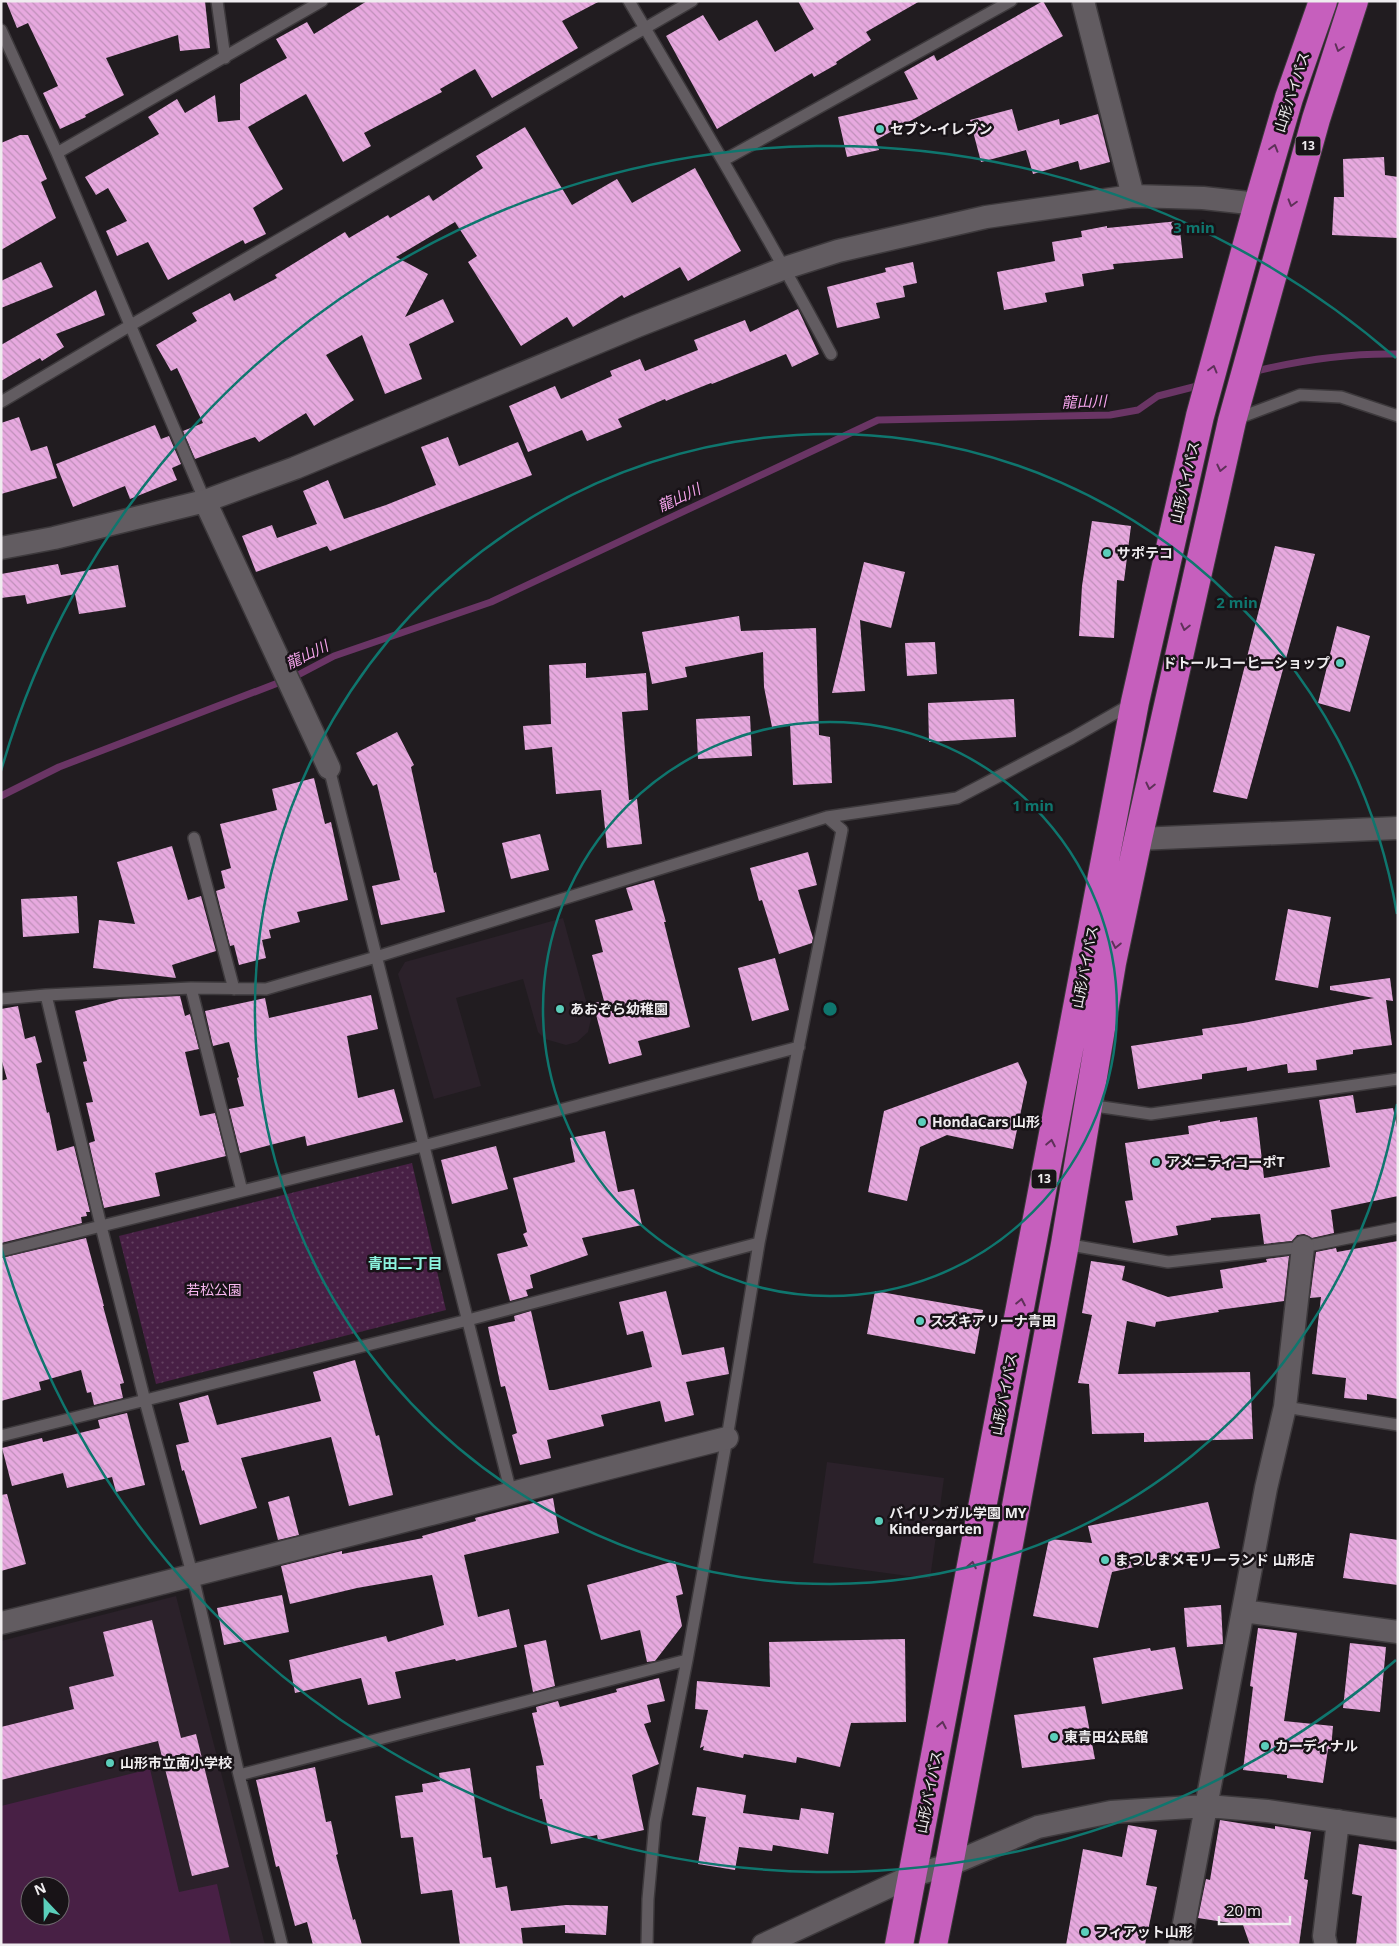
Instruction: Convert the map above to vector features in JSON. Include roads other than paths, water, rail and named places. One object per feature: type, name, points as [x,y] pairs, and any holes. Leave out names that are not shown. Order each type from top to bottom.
[{"type":"highway","name":"山形バイパス","points":[[899,1945],[914,1875],[1135,702],[1200,416],[1289,98],[1323,1]]},
{"type":"highway","name":"山形バイパス","points":[[933,1945],[1065,1244],[1112,963],[1138,838],[1232,421],[1266,292],[1316,119],[1354,1]]},
{"type":"street","points":[[1083,1],[1133,196]]},
{"type":"street","points":[[1,548],[54,538],[206,501],[295,468],[628,330],[785,268],[838,251],[986,218],[1133,196],[1203,198],[1258,204]]},
{"type":"street","points":[[206,501],[329,768]]},
{"type":"street","points":[[1138,838],[1398,828]]},
{"type":"street","points":[[1180,1945],[1266,1488],[1284,1408],[1303,1247]]},
{"type":"street","points":[[1,1623],[193,1577],[727,1438]]},
{"type":"street","points":[[1243,1611],[1398,1632]]},
{"type":"street","points":[[763,1945],[914,1875],[949,1865],[1038,1827],[1111,1812],[1206,1806],[1267,1811],[1398,1830]]},
{"type":"street","points":[[1326,1945],[1324,1936],[1338,1821]]},
{"type":"lane","points":[[217,1],[225,58]]},
{"type":"lane","points":[[57,154],[322,1]]},
{"type":"lane","points":[[629,1],[724,160],[831,354]]},
{"type":"lane","points":[[1,402],[692,1]]},
{"type":"lane","points":[[724,160],[1011,1]]},
{"type":"lane","points":[[1,30],[57,154],[206,501]]},
{"type":"lane","points":[[1232,421],[1300,395],[1341,397],[1398,416]]},
{"type":"lane","points":[[1,999],[191,988],[266,989],[376,957],[827,817],[957,798],[1072,738],[1135,702]]},
{"type":"lane","points":[[329,768],[511,1493]]},
{"type":"lane","points":[[647,1945],[648,1899],[655,1822],[687,1660],[727,1438],[759,1243],[842,830],[827,817]]},
{"type":"lane","points":[[194,838],[234,989]]},
{"type":"lane","points":[[191,988],[242,1191]]},
{"type":"lane","points":[[46,995],[145,1401],[193,1577],[238,1775],[282,1945]]},
{"type":"lane","points":[[1,1252],[423,1146],[799,1047]]},
{"type":"lane","points":[[1088,1104],[1151,1114],[1398,1079]]},
{"type":"lane","points":[[1065,1244],[1168,1262],[1303,1247],[1398,1228]]},
{"type":"lane","points":[[1,1436],[468,1320],[759,1243]]},
{"type":"lane","points":[[1284,1408],[1398,1425]]},
{"type":"lane","points":[[238,1775],[687,1660]]},
{"type":"waterway","name":"龍山川","points":[[1252,372],[1325,358],[1398,354]]},
{"type":"waterway","name":"龍山川","points":[[1,796],[59,767],[296,676],[334,656],[491,602],[878,420],[1110,415],[1138,410],[1158,396],[1201,385]]},
{"type":"place","name":"セブン-イレブン","points":[[880,129]]},
{"type":"place","name":"サポテコ","points":[[1107,553]]},
{"type":"place","name":"ドトールコーヒーショップ","points":[[1340,663]]},
{"type":"place","name":"あおぞら幼稚園","points":[[560,1009]]},
{"type":"place","name":"HondaCars 山形","points":[[922,1122]]},
{"type":"place","name":"アメニティコーポT","points":[[1156,1162]]},
{"type":"place","name":"スズキアリーナ青田","points":[[920,1321]]},
{"type":"place","name":"バイリンガル学園 MY Kindergarten","points":[[879,1521]]},
{"type":"place","name":"まつしまメモリーランド 山形店","points":[[1105,1560]]},
{"type":"place","name":"東青田公民館","points":[[1054,1737]]},
{"type":"place","name":"カーディナル","points":[[1265,1746]]},
{"type":"place","name":"山形市立南小学校","points":[[110,1763]]},
{"type":"place","name":"フィアット山形","points":[[1085,1932]]},
{"type":"district","name":"青田二丁目","points":[[405,1264]]},
{"type":"park label","name":"若松公園","points":[[214,1290]]}]
